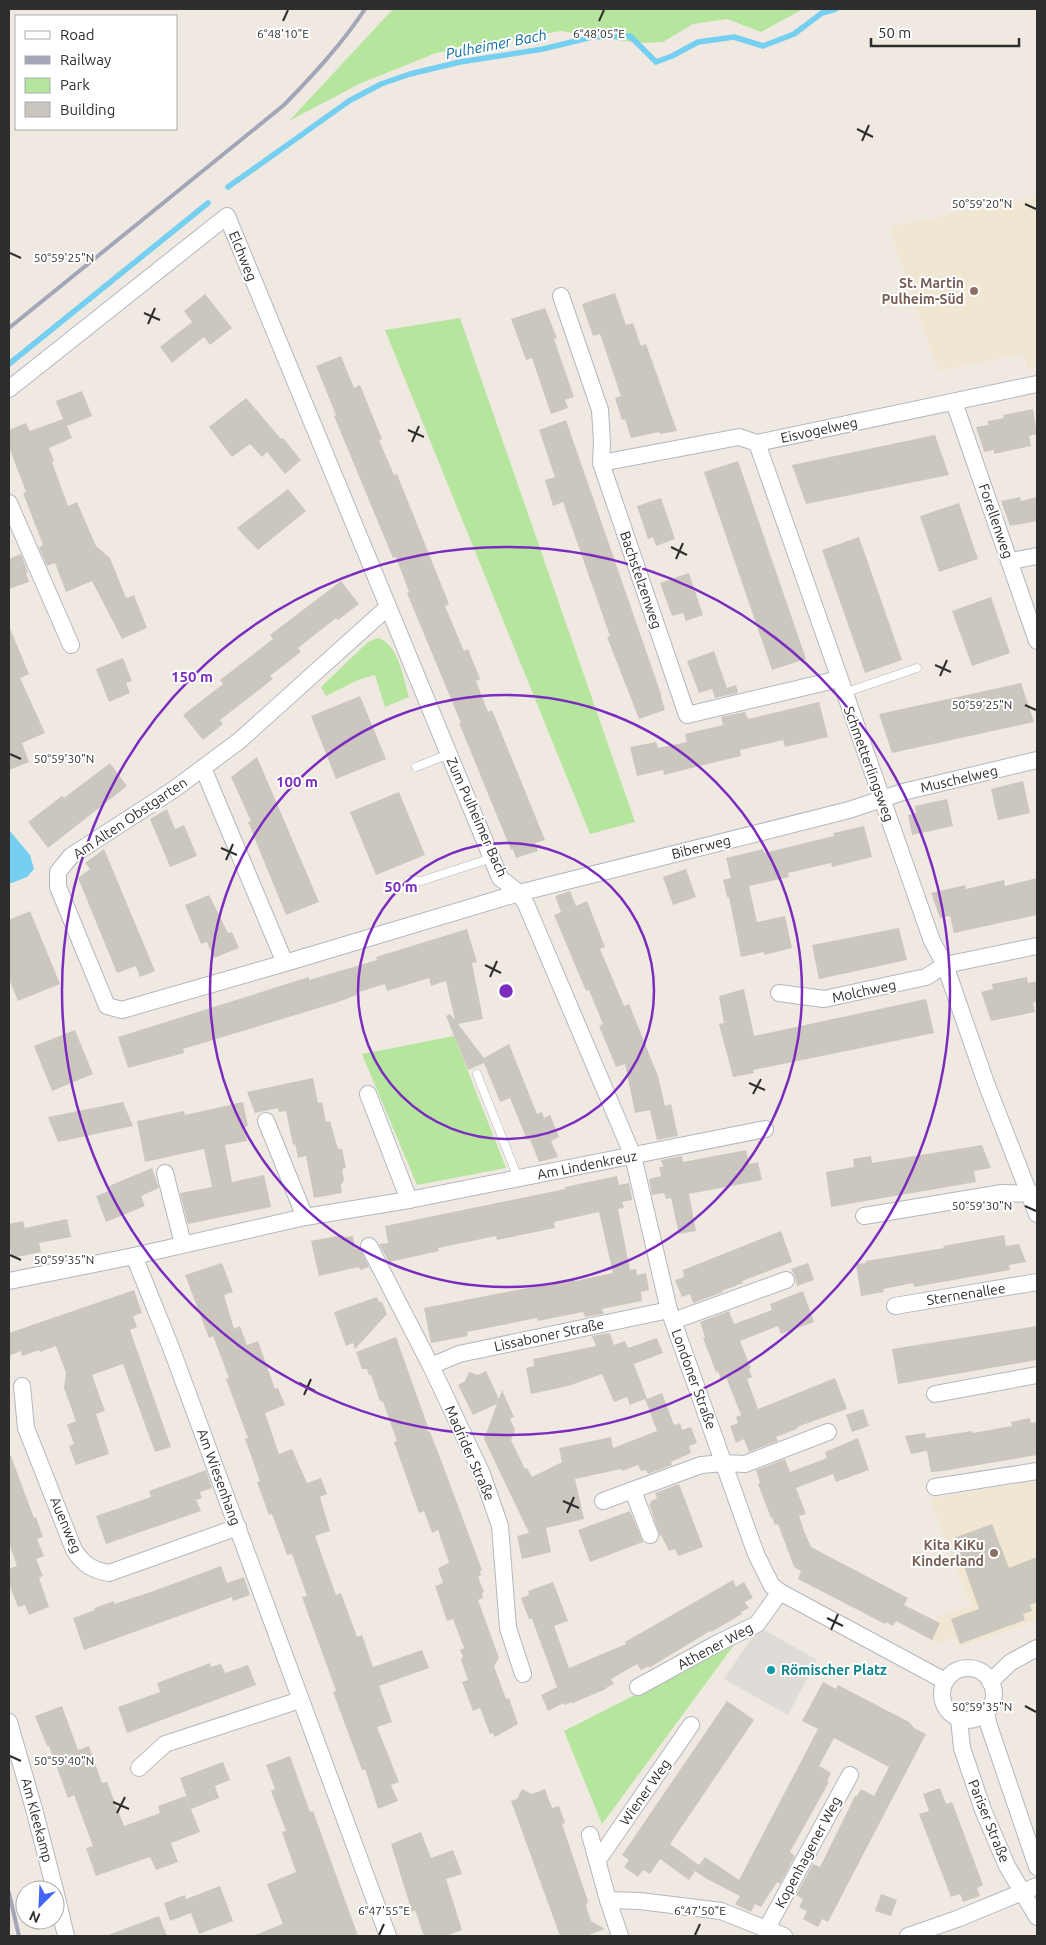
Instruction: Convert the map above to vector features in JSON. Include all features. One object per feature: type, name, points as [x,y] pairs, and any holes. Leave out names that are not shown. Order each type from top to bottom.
[{"type":"street","name":"Elchweg","points":[[9,389],[227,216],[367,554]]},
{"type":"street","name":"Bachstelzenweg","points":[[561,296],[600,410],[601,463],[687,715],[841,686]]},
{"type":"street","name":"Eisvogelweg","points":[[601,463],[739,437],[757,443],[1037,384]]},
{"type":"street","name":"Forellenweg","points":[[954,402],[1011,561],[1037,641]]},
{"type":"street","name":"Schmetterlingsweg","points":[[757,443],[932,941],[945,965],[986,1083],[1034,1194]]},
{"type":"street","points":[[9,503],[71,645]]},
{"type":"street","name":"Zum Pulheimer Bach","points":[[367,554],[500,878],[519,893],[526,904],[633,1156]]},
{"type":"street","points":[[1011,561],[1037,556]]},
{"type":"street","name":"Am Alten Obstgarten","points":[[388,607],[239,741],[173,790],[71,856],[58,872],[58,887],[107,1006],[122,1010],[519,893]]},
{"type":"street","name":"Muschelweg","points":[[881,799],[1037,760]]},
{"type":"street","name":"Am Alten Obstgarten","points":[[203,768],[285,963]]},
{"type":"street","name":"Biberweg","points":[[519,893],[849,810],[881,799]]},
{"type":"street","name":"Molchweg","points":[[779,993],[824,999],[926,977],[945,965],[1037,946]]},
{"type":"street","points":[[368,1094],[409,1200]]},
{"type":"street","points":[[266,1121],[306,1217]]},
{"type":"street","name":"Am Lindenkreuz","points":[[9,1281],[134,1256],[306,1217],[409,1200],[765,1129]]},
{"type":"street","name":"Londoner Straße","points":[[633,1156],[671,1316],[756,1554],[772,1586],[780,1592]]},
{"type":"street","points":[[164,1173],[183,1244]]},
{"type":"street","points":[[864,1216],[1002,1193],[1034,1194],[1037,1214]]},
{"type":"street","name":"Madrider Straße","points":[[369,1246],[431,1366],[482,1474],[500,1526],[508,1628],[523,1674]]},
{"type":"street","name":"Am Wiesenhang","points":[[134,1256],[170,1345],[238,1527],[388,1936]]},
{"type":"street","name":"Lissaboner Straße","points":[[431,1366],[458,1354],[671,1316],[786,1280]]},
{"type":"street","name":"Sternenallee","points":[[895,1306],[1037,1282]]},
{"type":"street","points":[[935,1394],[1037,1375]]},
{"type":"street","name":"Auenweg","points":[[22,1386],[26,1428],[74,1550],[82,1562],[94,1571],[109,1574],[238,1527]]},
{"type":"street","points":[[603,1501],[701,1465],[745,1464],[828,1432]]},
{"type":"street","points":[[936,1487],[1037,1471]]},
{"type":"street","points":[[633,1491],[650,1535]]},
{"type":"street","points":[[780,1592],[945,1681]]},
{"type":"street","name":"Athener Weg","points":[[638,1688],[718,1643],[757,1624],[780,1592]]},
{"type":"street","points":[[990,1682],[1011,1662],[1037,1648]]},
{"type":"street","points":[[972,1669],[979,1671],[990,1682],[993,1690],[991,1706],[986,1713],[974,1720],[959,1719],[947,1710],[943,1704],[942,1696],[945,1681],[956,1671],[972,1669]]},
{"type":"street","points":[[139,1768],[165,1744],[300,1700]]},
{"type":"street","name":"Pariser Straße","points":[[986,1713],[1037,1867]]},
{"type":"street","name":"Pariser Straße","points":[[959,1719],[962,1748],[983,1810],[1007,1866],[1030,1889],[1037,1918]]},
{"type":"street","name":"Am Kleekamp","points":[[9,1722],[52,1880]]},
{"type":"street","name":"Wiener Weg","points":[[598,1860],[691,1725]]},
{"type":"street","name":"Kopenhagener Weg","points":[[766,1930],[850,1775]]},
{"type":"street","points":[[590,1835],[620,1936]]},
{"type":"street","points":[[908,1936],[957,1919],[1030,1889]]},
{"type":"street","points":[[608,1900],[640,1901],[721,1911],[784,1936]]},
{"type":"lane","points":[[841,686],[917,668]]},
{"type":"lane","points":[[416,767],[449,754]]},
{"type":"lane","points":[[409,880],[421,881],[492,858]]},
{"type":"lane","points":[[476,1074],[518,1178]]},
{"type":"shaded area","name":"St. Martin Pulheim-Süd","points":[[1037,197],[1037,366],[1027,368],[1023,354],[938,371],[889,227]]},
{"type":"shaded area","name":"Kita KiKu Kinderland","points":[[1037,1480],[1037,1620],[960,1647],[955,1637],[935,1644],[932,1635],[938,1624],[937,1617],[971,1606],[930,1499]]},
{"type":"shaded area","name":"Römischer Platz","points":[[759,1627],[817,1660],[788,1715],[724,1679]]},
{"type":"green space","points":[[393,9],[803,9],[761,32],[727,19],[693,24],[663,42],[638,43],[561,31],[436,53],[359,84],[289,121]]},
{"type":"green space","points":[[460,318],[635,822],[590,834],[385,330]]},
{"type":"green space","points":[[378,638],[391,647],[395,654],[409,697],[385,707],[375,675],[358,680],[326,696],[321,687],[368,642]]},
{"type":"green space","points":[[454,1036],[506,1168],[417,1185],[362,1054]]},
{"type":"green space","points":[[734,1645],[602,1824],[564,1731]]},
{"type":"water","points":[[9,830],[30,855],[34,869],[27,877],[9,884]]},
{"type":"building","points":[[615,293],[626,325],[633,323],[641,346],[646,344],[677,431],[660,434],[659,432],[631,438],[625,419],[622,420],[615,398],[621,396],[600,334],[593,336],[582,304]]},
{"type":"building","points":[[205,294],[232,328],[210,345],[204,337],[172,363],[160,347],[192,322],[184,311]]},
{"type":"building","points":[[545,308],[557,338],[554,339],[574,397],[565,400],[568,408],[551,414],[532,358],[526,360],[511,319]]},
{"type":"building","points":[[341,356],[354,388],[360,385],[382,439],[379,440],[394,475],[397,474],[449,604],[445,606],[464,651],[468,649],[480,679],[476,681],[488,712],[492,710],[545,840],[535,843],[538,851],[516,858],[513,849],[511,850],[407,593],[409,592],[396,557],[393,558],[334,416],[336,415],[316,366]]},
{"type":"building","points":[[82,391],[92,416],[67,426],[72,438],[49,448],[54,461],[52,462],[68,506],[77,502],[96,546],[110,558],[126,598],[134,595],[147,628],[122,639],[92,581],[66,592],[55,563],[47,566],[39,547],[43,545],[23,493],[26,492],[9,447],[9,430],[26,423],[30,431],[63,419],[56,401]]},
{"type":"building","points":[[246,398],[301,460],[285,474],[267,452],[262,457],[250,444],[232,457],[209,427]]},
{"type":"building","points":[[1033,409],[1037,434],[1029,436],[1031,446],[994,454],[994,450],[984,452],[976,427],[988,425],[988,421],[1004,418],[1003,415]]},
{"type":"building","points":[[566,420],[662,697],[665,710],[639,719],[607,637],[610,636],[563,502],[553,506],[545,480],[555,477],[539,430]]},
{"type":"building","points":[[935,435],[949,475],[806,504],[792,465]]},
{"type":"building","points":[[738,461],[806,659],[772,670],[704,472]]},
{"type":"building","points":[[288,489],[306,511],[258,550],[237,528]]},
{"type":"building","points":[[1020,497],[1021,501],[1037,497],[1037,521],[1010,526],[1001,501]]},
{"type":"building","points":[[661,498],[675,539],[656,546],[653,537],[648,539],[637,506]]},
{"type":"building","points":[[959,503],[978,559],[939,572],[920,516]]},
{"type":"building","points":[[859,537],[902,660],[865,673],[822,550]]},
{"type":"building","points":[[21,554],[28,573],[26,573],[29,582],[9,589],[9,559]]},
{"type":"building","points":[[689,573],[703,615],[686,621],[683,613],[672,616],[660,583]]},
{"type":"building","points":[[341,581],[359,604],[338,620],[336,618],[298,648],[301,652],[270,676],[273,679],[220,720],[223,724],[203,740],[183,715],[223,684],[220,680],[273,639],[270,635]]},
{"type":"building","points":[[991,597],[1010,653],[972,666],[952,611]]},
{"type":"building","points":[[9,626],[29,674],[20,678],[45,733],[22,743],[29,762],[9,770]]},
{"type":"building","points":[[714,651],[727,688],[736,685],[738,693],[715,698],[712,689],[699,693],[687,661]]},
{"type":"building","points":[[123,658],[132,681],[126,683],[130,693],[109,702],[96,669]]},
{"type":"building","points":[[1021,683],[1034,722],[892,753],[879,714]]},
{"type":"building","points":[[360,696],[386,759],[336,779],[311,716]]},
{"type":"building","points":[[819,702],[828,737],[785,747],[783,740],[740,750],[741,756],[664,775],[663,770],[637,776],[630,747],[656,742],[658,748],[687,742],[685,734],[723,725],[721,717],[745,712],[748,719]]},
{"type":"building","points":[[257,757],[319,902],[286,915],[248,822],[251,821],[231,777]]},
{"type":"building","points":[[110,763],[127,786],[48,848],[28,822],[62,796],[64,798]]},
{"type":"building","points":[[1023,781],[1030,813],[998,820],[991,789]]},
{"type":"building","points":[[399,792],[425,855],[376,875],[350,812]]},
{"type":"building","points":[[947,799],[953,826],[912,835],[908,815],[916,813],[915,806]]},
{"type":"building","points":[[167,809],[175,829],[184,825],[197,856],[170,867],[150,819]]},
{"type":"building","points":[[864,826],[872,857],[832,867],[831,863],[788,873],[789,877],[749,886],[757,922],[785,916],[792,948],[764,955],[764,952],[741,957],[729,897],[727,897],[723,880],[731,878],[726,858],[763,849],[764,853],[834,836],[833,833]]},
{"type":"building","points":[[104,849],[155,971],[140,977],[136,966],[117,973],[78,878],[90,869],[85,863]]},
{"type":"building","points":[[686,869],[696,897],[673,905],[663,877]]},
{"type":"building","points":[[1037,878],[1037,915],[954,933],[950,916],[940,918],[931,893],[965,885],[966,889],[1004,880],[1005,886]]},
{"type":"building","points":[[570,891],[576,906],[587,901],[605,947],[600,949],[624,1006],[629,1004],[658,1076],[665,1106],[671,1104],[678,1136],[657,1140],[650,1110],[635,1113],[625,1064],[616,1067],[599,1026],[603,1024],[589,990],[586,991],[554,915],[561,912],[555,896]]},
{"type":"building","points":[[209,895],[228,933],[232,932],[239,948],[214,958],[207,942],[201,944],[185,905]]},
{"type":"building","points":[[30,911],[60,984],[18,1001],[9,979],[9,920]]},
{"type":"building","points":[[899,928],[907,960],[819,979],[812,945]]},
{"type":"building","points":[[467,929],[477,962],[472,963],[483,1019],[458,1024],[484,1058],[509,1044],[537,1114],[542,1112],[544,1118],[550,1115],[559,1137],[551,1141],[558,1157],[539,1162],[530,1139],[527,1140],[510,1098],[500,1102],[484,1063],[468,1070],[446,1016],[450,1014],[455,1020],[446,981],[431,986],[429,978],[387,991],[385,984],[356,993],[357,995],[335,1003],[183,1049],[184,1053],[128,1068],[118,1037],[309,977],[309,980],[377,960],[376,957]]},
{"type":"building","points":[[1027,977],[1028,983],[1037,981],[1037,1002],[1033,1003],[1035,1012],[991,1021],[981,992],[993,989],[992,984]]},
{"type":"building","points":[[744,989],[754,1036],[926,999],[934,1033],[753,1070],[754,1073],[733,1077],[719,1024],[724,1023],[719,996]]},
{"type":"building","points":[[75,1030],[93,1074],[52,1091],[34,1046]]},
{"type":"building","points":[[313,1078],[318,1103],[322,1102],[326,1122],[330,1121],[338,1149],[342,1149],[346,1168],[342,1169],[344,1180],[341,1185],[342,1193],[314,1198],[306,1156],[298,1158],[295,1144],[293,1145],[286,1111],[279,1112],[278,1108],[255,1113],[247,1092]]},
{"type":"building","points":[[123,1102],[133,1126],[58,1142],[48,1117]]},
{"type":"building","points":[[243,1102],[248,1126],[245,1127],[247,1141],[225,1145],[232,1182],[264,1175],[271,1207],[188,1224],[180,1193],[212,1187],[204,1149],[145,1162],[137,1121],[184,1111],[185,1115]]},
{"type":"building","points":[[982,1145],[991,1168],[974,1171],[976,1182],[831,1207],[826,1172],[854,1167],[853,1159],[871,1156],[872,1163]]},
{"type":"building","points":[[746,1150],[749,1164],[758,1162],[762,1180],[689,1194],[696,1231],[679,1234],[671,1198],[666,1199],[664,1193],[652,1195],[649,1179],[661,1176],[659,1167],[663,1167],[661,1160],[682,1156],[683,1162]]},
{"type":"building","points":[[152,1168],[159,1188],[141,1196],[145,1206],[106,1222],[96,1196],[111,1190],[109,1186]]},
{"type":"building","points":[[617,1176],[619,1185],[629,1183],[632,1198],[632,1200],[622,1202],[624,1208],[618,1209],[630,1270],[636,1269],[637,1275],[646,1273],[649,1290],[641,1292],[642,1301],[602,1309],[604,1314],[585,1317],[583,1312],[538,1321],[537,1318],[467,1332],[468,1336],[431,1343],[424,1308],[613,1273],[599,1212],[554,1222],[555,1228],[497,1240],[496,1236],[438,1248],[439,1251],[389,1262],[379,1244],[388,1243],[385,1226],[565,1189],[565,1187]]},
{"type":"building","points":[[67,1219],[71,1237],[39,1243],[41,1252],[12,1258],[9,1243],[9,1224],[23,1221],[25,1228]]},
{"type":"building","points":[[781,1231],[792,1262],[742,1281],[743,1283],[723,1292],[693,1303],[690,1294],[682,1297],[675,1280],[684,1277],[683,1270]]},
{"type":"building","points":[[342,1235],[345,1237],[353,1236],[355,1249],[360,1248],[369,1267],[360,1270],[359,1267],[319,1276],[311,1241]]},
{"type":"building","points":[[1004,1235],[1006,1246],[1019,1244],[1026,1262],[1009,1265],[1010,1270],[914,1287],[913,1283],[883,1289],[884,1292],[861,1296],[856,1264]]},
{"type":"building","points":[[222,1263],[233,1292],[224,1295],[234,1329],[240,1326],[247,1345],[258,1341],[275,1389],[278,1388],[285,1405],[265,1413],[279,1454],[292,1449],[307,1483],[321,1478],[327,1494],[320,1497],[330,1531],[315,1536],[336,1595],[341,1593],[357,1637],[362,1635],[373,1667],[422,1650],[429,1668],[379,1686],[392,1722],[377,1727],[399,1782],[391,1785],[398,1801],[378,1809],[365,1769],[362,1770],[333,1692],[336,1691],[302,1597],[307,1596],[292,1554],[287,1555],[272,1514],[269,1515],[257,1482],[260,1481],[245,1439],[248,1438],[226,1379],[229,1378],[213,1336],[209,1338],[185,1275]]},
{"type":"building","points":[[808,1263],[814,1280],[797,1286],[791,1269]]},
{"type":"building","points":[[134,1290],[142,1313],[133,1316],[137,1327],[130,1330],[171,1447],[155,1452],[123,1364],[92,1375],[105,1411],[96,1414],[109,1454],[76,1465],[69,1446],[74,1444],[67,1425],[76,1421],[64,1388],[66,1373],[56,1346],[22,1356],[21,1351],[9,1356],[9,1333]]},
{"type":"building","points":[[803,1291],[814,1322],[781,1334],[778,1326],[740,1341],[751,1368],[749,1369],[752,1377],[747,1379],[758,1409],[835,1378],[847,1409],[797,1427],[797,1429],[776,1437],[778,1441],[749,1452],[744,1439],[736,1443],[730,1426],[738,1423],[736,1417],[741,1415],[726,1377],[721,1379],[718,1371],[716,1372],[703,1338],[705,1337],[700,1322],[729,1311],[734,1324],[772,1310],[770,1304]]},
{"type":"building","points":[[377,1297],[379,1302],[382,1302],[387,1314],[355,1349],[353,1343],[346,1346],[334,1312]]},
{"type":"building","points":[[1037,1326],[1037,1360],[898,1384],[892,1349]]},
{"type":"building","points":[[610,1333],[614,1345],[625,1341],[628,1348],[657,1338],[663,1353],[634,1364],[647,1399],[662,1393],[674,1425],[680,1423],[682,1430],[691,1427],[697,1443],[689,1446],[691,1453],[671,1462],[672,1465],[648,1474],[646,1470],[641,1471],[638,1465],[622,1471],[621,1469],[575,1479],[584,1519],[546,1528],[551,1552],[522,1559],[517,1536],[529,1533],[484,1439],[497,1404],[473,1415],[458,1385],[465,1381],[469,1372],[478,1375],[486,1371],[499,1399],[502,1390],[514,1417],[510,1419],[515,1430],[511,1440],[525,1469],[527,1468],[532,1477],[562,1462],[559,1448],[611,1437],[613,1448],[657,1431],[645,1399],[630,1405],[627,1397],[614,1402],[602,1374],[568,1386],[531,1394],[526,1368],[534,1366],[533,1359],[596,1346],[592,1336]]},
{"type":"building","points":[[396,1337],[428,1427],[426,1430],[430,1432],[482,1570],[480,1571],[481,1575],[478,1577],[484,1592],[482,1593],[483,1598],[478,1600],[499,1658],[494,1666],[506,1699],[509,1698],[518,1724],[495,1737],[493,1733],[490,1734],[480,1708],[473,1711],[462,1682],[468,1680],[461,1660],[463,1656],[460,1650],[464,1648],[453,1619],[447,1621],[435,1586],[443,1583],[438,1568],[449,1563],[438,1530],[432,1533],[424,1511],[419,1513],[394,1442],[397,1441],[383,1402],[380,1401],[371,1375],[369,1375],[367,1369],[362,1369],[356,1352]]},
{"type":"building","points":[[863,1409],[869,1426],[852,1432],[846,1415]]},
{"type":"building","points":[[1030,1418],[1031,1423],[1037,1422],[1037,1455],[943,1471],[931,1472],[927,1451],[911,1454],[905,1436],[925,1433],[926,1438],[972,1431],[973,1433],[1012,1426],[1011,1422]]},
{"type":"building","points":[[858,1438],[869,1470],[836,1482],[833,1474],[796,1488],[806,1514],[799,1516],[804,1531],[811,1547],[908,1598],[904,1605],[940,1623],[932,1640],[896,1621],[893,1626],[886,1622],[885,1624],[798,1579],[801,1571],[794,1567],[778,1524],[775,1525],[771,1518],[758,1484],[760,1483],[756,1470],[785,1459],[790,1472],[827,1458],[825,1452]]},
{"type":"building","points":[[9,1456],[11,1456],[43,1537],[37,1539],[44,1556],[36,1559],[43,1576],[39,1578],[49,1607],[29,1615],[25,1605],[18,1607],[9,1584],[9,1569],[17,1566],[9,1543]]},
{"type":"building","points":[[206,1470],[212,1488],[200,1492],[202,1498],[196,1500],[201,1511],[106,1544],[96,1516],[151,1497],[149,1491]]},
{"type":"building","points":[[679,1484],[703,1547],[678,1556],[675,1549],[669,1551],[660,1536],[649,1504],[657,1498],[655,1493]]},
{"type":"building","points":[[630,1511],[643,1542],[590,1562],[578,1530]]},
{"type":"building","points":[[992,1524],[1009,1568],[1037,1557],[1037,1602],[1030,1605],[1032,1611],[1023,1614],[1025,1620],[960,1644],[951,1619],[979,1609],[954,1538]]},
{"type":"building","points":[[221,1566],[227,1583],[244,1577],[250,1595],[233,1601],[232,1597],[84,1650],[73,1618],[95,1610],[94,1608],[114,1601],[114,1604],[151,1592]]},
{"type":"building","points":[[733,1580],[736,1587],[744,1582],[753,1598],[745,1602],[749,1608],[741,1612],[742,1614],[649,1668],[649,1666],[641,1670],[637,1664],[611,1679],[614,1684],[606,1689],[573,1703],[564,1705],[564,1703],[548,1711],[541,1695],[557,1687],[532,1619],[529,1619],[521,1598],[529,1595],[528,1591],[553,1582],[568,1621],[554,1626],[569,1668],[626,1644],[625,1642]]},
{"type":"building","points":[[210,1663],[211,1667],[221,1664],[225,1673],[248,1665],[256,1685],[127,1733],[118,1707],[160,1692],[157,1683]]},
{"type":"building","points":[[823,1682],[836,1689],[838,1685],[909,1722],[914,1728],[926,1734],[828,1922],[822,1919],[818,1927],[803,1919],[807,1911],[799,1907],[803,1899],[796,1895],[813,1864],[820,1867],[855,1796],[857,1796],[861,1789],[874,1796],[889,1767],[834,1738],[819,1766],[831,1773],[827,1781],[829,1782],[790,1852],[795,1856],[780,1884],[777,1882],[761,1907],[755,1904],[751,1912],[735,1904],[740,1896],[695,1871],[689,1880],[660,1859],[650,1874],[643,1870],[638,1877],[624,1867],[629,1860],[622,1855],[727,1701],[754,1720],[670,1844],[699,1865],[705,1857],[739,1880],[818,1729],[802,1721]]},
{"type":"building","points":[[62,1706],[78,1750],[89,1746],[102,1783],[107,1782],[124,1826],[160,1813],[158,1806],[186,1796],[200,1832],[171,1843],[178,1862],[156,1870],[150,1857],[96,1876],[86,1848],[93,1846],[74,1795],[68,1798],[49,1746],[47,1746],[35,1716]]},
{"type":"building","points":[[290,1756],[310,1812],[313,1811],[358,1936],[255,1936],[283,1924],[267,1884],[296,1872],[282,1832],[286,1831],[271,1791],[275,1789],[266,1765]]},
{"type":"building","points":[[223,1762],[230,1780],[215,1786],[219,1798],[191,1809],[180,1778]]},
{"type":"building","points":[[940,1788],[946,1804],[952,1802],[983,1885],[977,1888],[980,1896],[963,1902],[960,1894],[951,1897],[919,1814],[929,1811],[923,1794]]},
{"type":"building","points":[[522,1789],[532,1794],[545,1789],[552,1808],[559,1806],[565,1823],[562,1824],[588,1901],[586,1906],[591,1921],[605,1929],[586,1936],[560,1936],[511,1801],[517,1799]]},
{"type":"building","points":[[421,1832],[431,1858],[453,1850],[462,1874],[446,1879],[462,1930],[446,1936],[424,1936],[415,1910],[412,1912],[391,1844]]},
{"type":"building","points":[[220,1886],[233,1921],[199,1934],[191,1913],[170,1921],[164,1903],[185,1895],[186,1899]]},
{"type":"building","points":[[881,1894],[897,1900],[891,1916],[875,1911]]},
{"type":"building","points":[[159,1916],[167,1936],[108,1936],[108,1935]]},
{"type":"waterway","name":"Pulheimer Bach","points":[[228,187],[349,101],[381,84],[410,74],[460,62],[543,49],[592,37],[630,36],[656,62],[698,42],[734,37],[763,46],[794,34],[822,13],[836,9]]},
{"type":"waterway","name":"Pulheimer Bach","points":[[9,364],[208,203]]},
{"type":"railway","points":[[9,328],[284,105],[337,47],[365,9]]},
{"type":"railway","points":[[9,1893],[19,1936]]},
{"type":"place","name":"St. Martin Pulheim-Süd","points":[[974,291]]},
{"type":"place","name":"Kita KiKu Kinderland","points":[[994,1553]]},
{"type":"place","name":"Römischer Platz","points":[[771,1670]]}]
